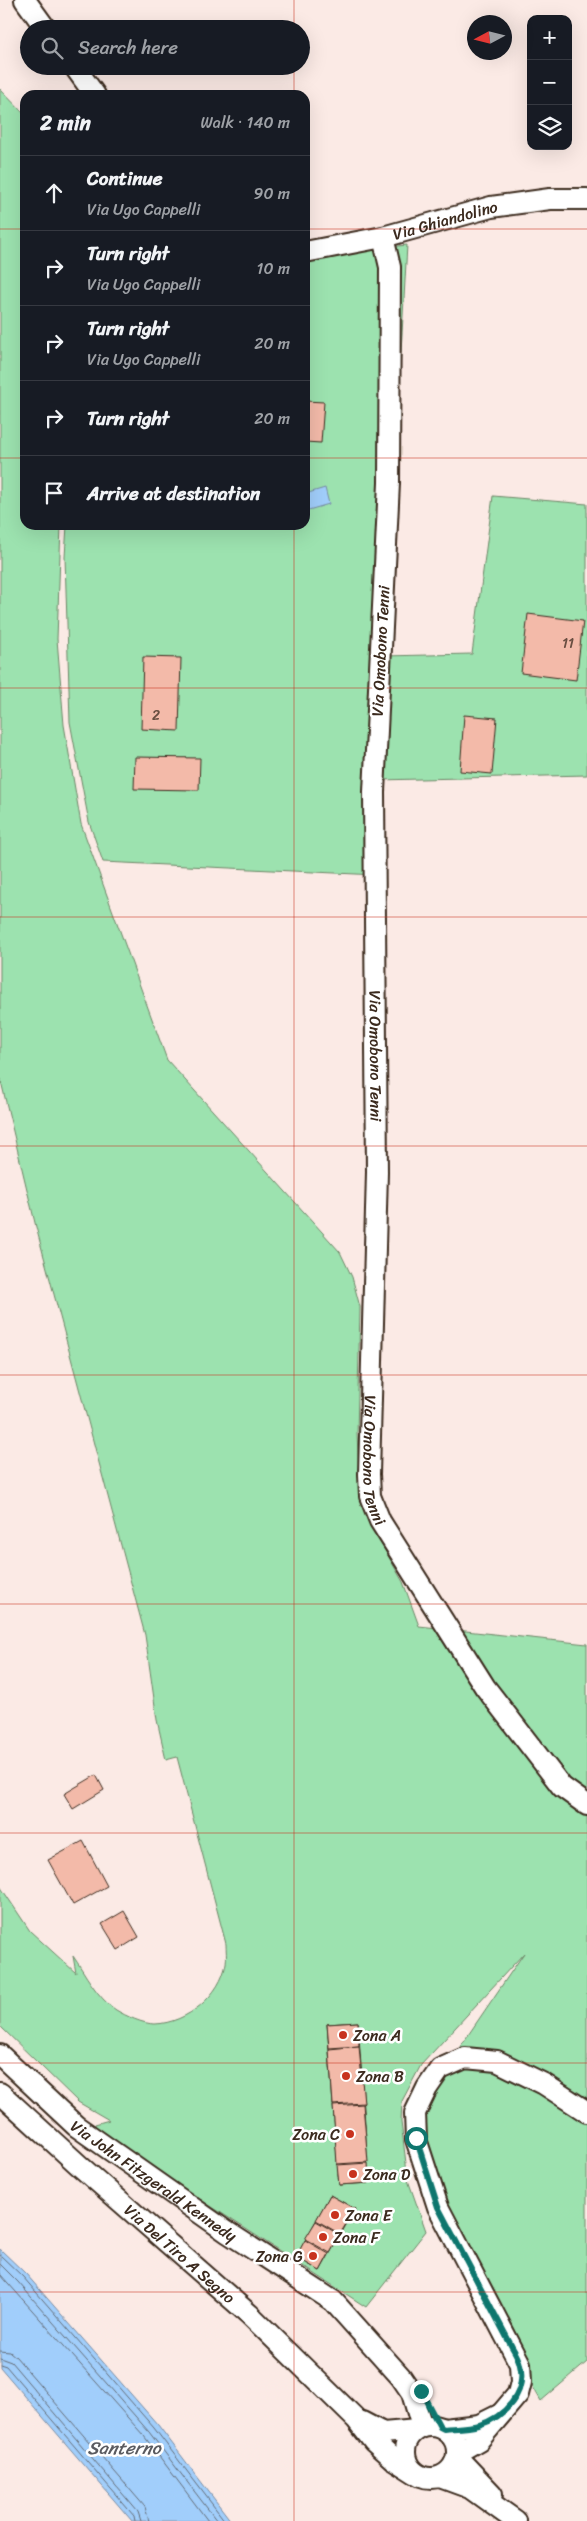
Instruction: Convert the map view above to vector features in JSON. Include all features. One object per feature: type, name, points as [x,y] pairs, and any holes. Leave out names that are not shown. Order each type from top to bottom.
[{"type":"street","points":[[24,0],[39,20]]},
{"type":"street","points":[[81,75],[91,90]]},
{"type":"street","name":"Via Ghiandolino","points":[[310,251],[383,237],[491,207],[550,199],[587,199]]},
{"type":"street","name":"Via Omobono Tenni","points":[[383,237],[390,267],[389,473],[374,792],[377,1172],[370,1496],[380,1521],[399,1553],[485,1687],[562,1787],[587,1806]]},
{"type":"street","name":"Via John Fitzgerald Kennedy","points":[[0,2055],[76,2126],[227,2232],[333,2301],[401,2377],[421,2391],[431,2429]]},
{"type":"street","points":[[440,2477],[451,2469],[457,2454],[479,2440],[505,2412],[518,2394],[521,2382],[520,2364],[438,2207],[416,2138],[415,2113],[427,2088],[440,2069],[465,2058],[497,2061],[544,2084],[587,2112]]},
{"type":"street","name":"Via Del Tiro A Segno","points":[[0,2093],[80,2167],[249,2314],[356,2419],[373,2441],[392,2459],[416,2473]]},
{"type":"street","name":"Via Del Tiro A Segno","points":[[356,2419],[383,2434],[479,2425],[505,2412]]},
{"type":"street","points":[[431,2429],[454,2439],[457,2454],[516,2521],[470,2488],[440,2477],[431,2478],[416,2473],[407,2462],[406,2448],[408,2441],[431,2429]]},
{"type":"green space","points":[[0,89],[20,110],[20,530],[61,530],[57,639],[64,725],[81,824],[167,1060],[340,1252],[352,1277],[360,1307],[357,1434],[360,1494],[367,1519],[403,1582],[419,1626],[587,1644],[587,2362],[541,2401],[520,2364],[416,2139],[415,2113],[524,1953],[421,2065],[402,2101],[401,2122],[408,2180],[426,2231],[366,2307],[95,2131],[95,2124],[109,2120],[78,2102],[0,2026],[0,1886],[30,1931],[76,1973],[73,1956],[92,1985],[109,2005],[130,2017],[150,2024],[179,2019],[201,2005],[210,1996],[223,1975],[226,1963],[226,1944],[177,1757],[166,1760],[157,1720],[145,1635],[36,1227],[0,1077]]},
{"type":"green space","points":[[407,245],[384,656],[472,654],[493,496],[587,504],[587,775],[379,780],[377,875],[103,862],[89,822],[70,722],[65,557],[67,530],[310,530],[310,255]]},
{"type":"water","points":[[325,488],[329,504],[310,510],[310,492]]},
{"type":"water","name":"Santerno","points":[[0,2249],[26,2274],[158,2425],[231,2521],[132,2521],[0,2367]]},
{"type":"building","points":[[310,401],[324,402],[321,443],[310,442]]},
{"type":"building","points":[[528,614],[583,621],[576,680],[521,673]]},
{"type":"building","points":[[143,657],[181,658],[179,731],[141,729]]},
{"type":"building","points":[[464,715],[497,718],[492,774],[460,771]]},
{"type":"building","points":[[135,757],[200,758],[199,790],[134,789]]},
{"type":"building","points":[[96,1775],[104,1790],[73,1809],[64,1794]]},
{"type":"building","points":[[83,1841],[107,1886],[73,1905],[48,1860]]},
{"type":"building","points":[[124,1911],[139,1937],[118,1950],[102,1924]]},
{"type":"building","points":[[358,2022],[369,2183],[339,2185],[327,2024]]},
{"type":"building","name":"Zona A","points":[[358,2022],[359,2046],[329,2048],[327,2024]]},
{"type":"building","name":"Zona B","points":[[359,2046],[364,2103],[333,2105],[329,2049]]},
{"type":"building","name":"Zona C","points":[[363,2104],[368,2162],[337,2164],[333,2106]]},
{"type":"building","name":"Zona D","points":[[368,2163],[369,2183],[339,2185],[337,2165]]},
{"type":"building","points":[[330,2195],[355,2209],[320,2271],[296,2257]]},
{"type":"building","name":"Zona E","points":[[330,2195],[355,2209],[340,2234],[316,2220]]},
{"type":"building","name":"Zona F","points":[[316,2221],[340,2235],[330,2253],[305,2239]]},
{"type":"building","name":"Zona G","points":[[305,2240],[329,2254],[320,2271],[296,2257]]},
{"type":"place","name":"Zona A","points":[[343,2035]]},
{"type":"place","name":"Zona B","points":[[346,2076]]},
{"type":"place","name":"Zona C","points":[[350,2134]]},
{"type":"place","name":"Zona D","points":[[353,2174]]},
{"type":"place","name":"Zona E","points":[[335,2215]]},
{"type":"place","name":"Zona F","points":[[323,2237]]},
{"type":"place","name":"Zona G","points":[[313,2256]]},
{"type":"route","points":[[416,2138],[438,2207],[512,2347],[520,2364],[521,2382],[518,2394],[505,2412],[479,2425],[444,2429],[440,2427],[421,2391]]}]
